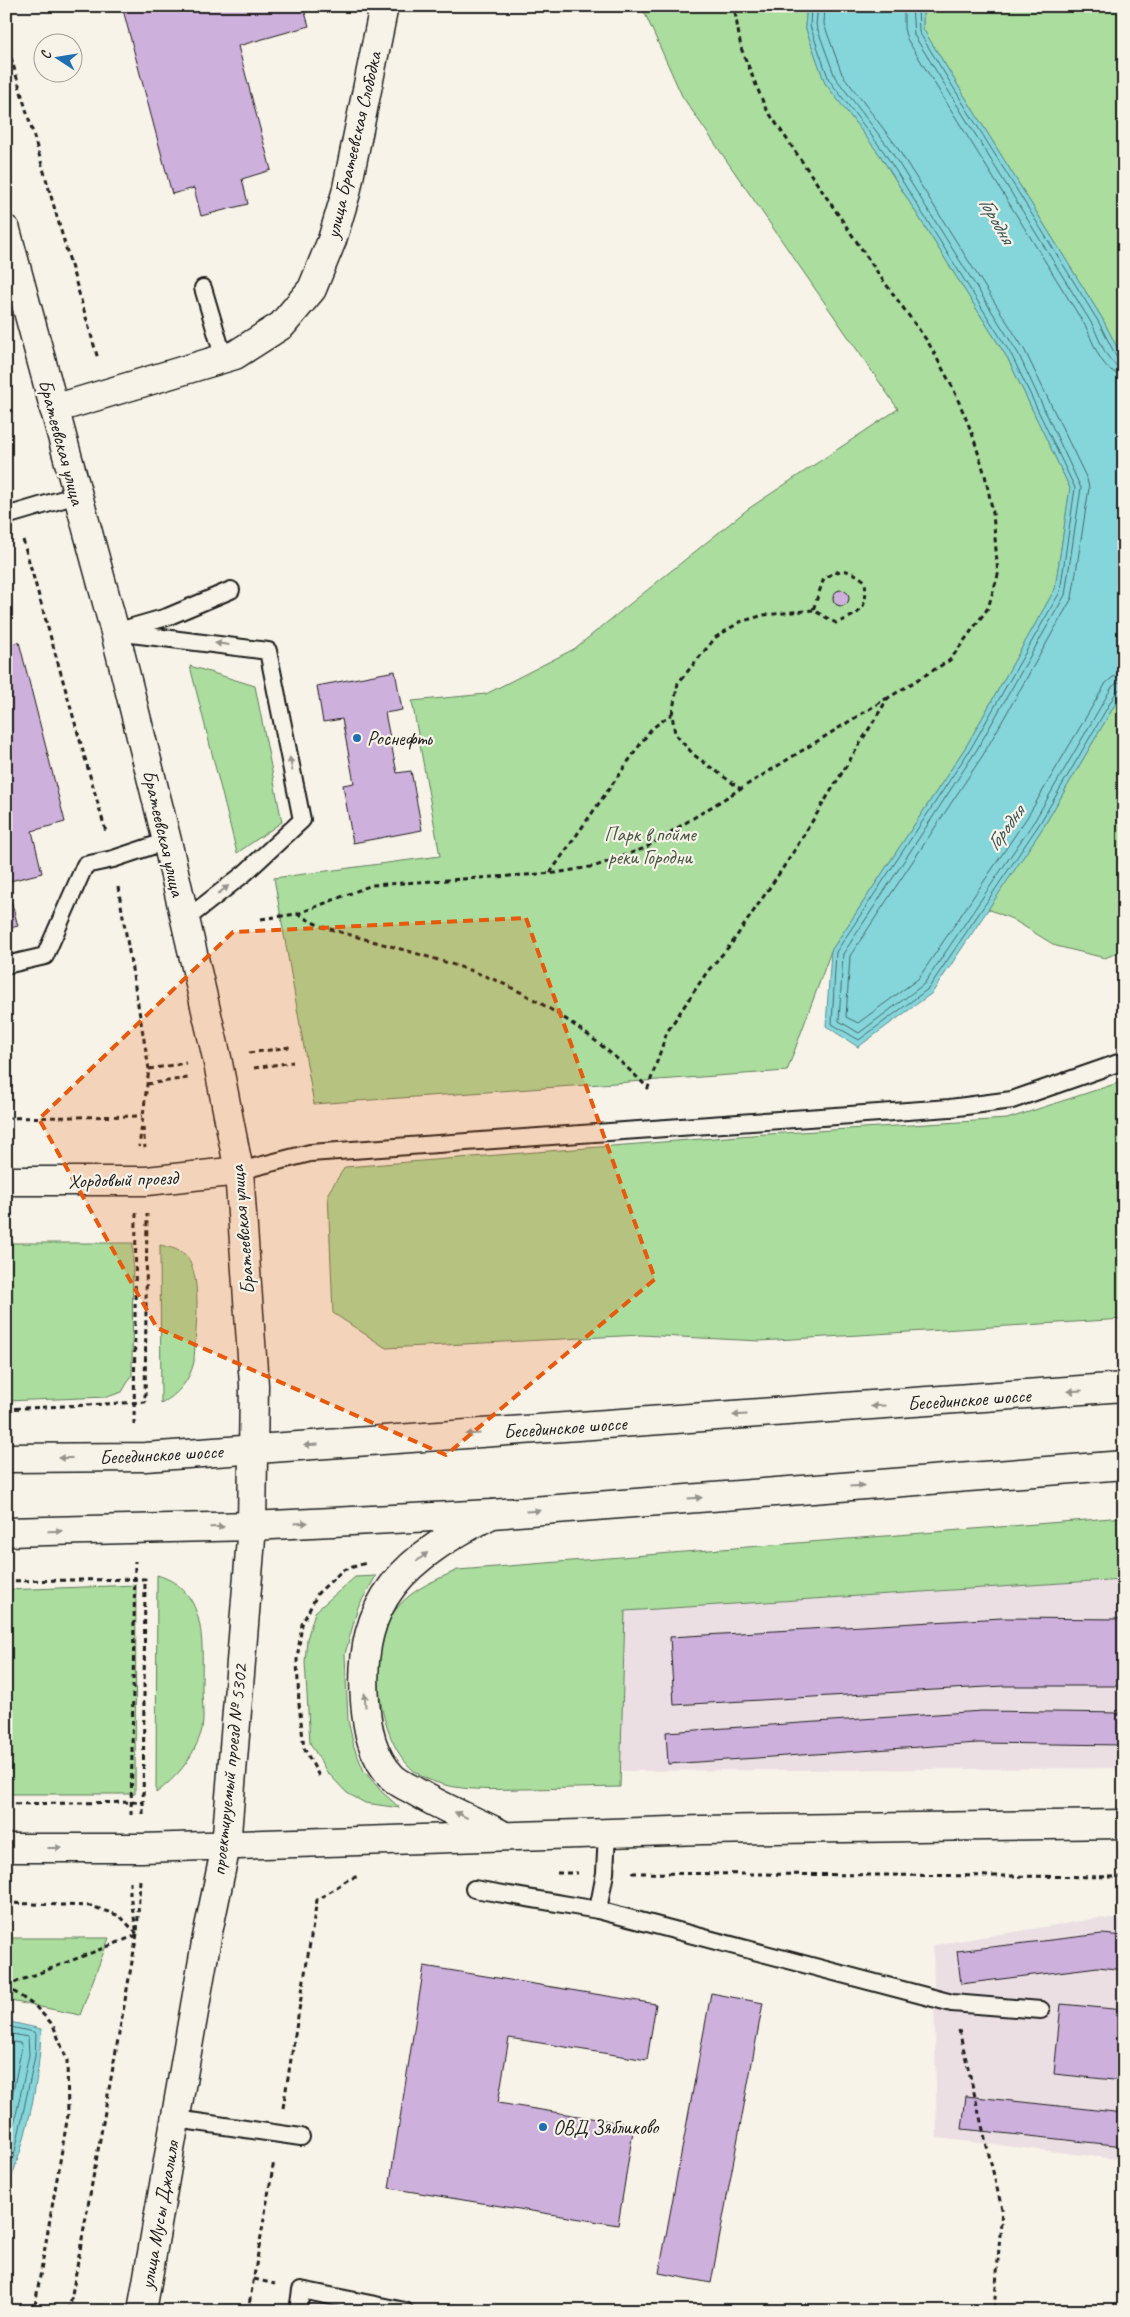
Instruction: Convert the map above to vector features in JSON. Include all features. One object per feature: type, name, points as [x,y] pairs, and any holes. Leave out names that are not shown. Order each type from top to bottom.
[{"type":"street","name":"улица Братеевская Слободка","points":[[54,409],[235,355],[282,325],[312,289],[332,240],[346,192],[384,6]]},
{"type":"street","name":"Братеевская улица","points":[[6,230],[115,632],[167,841],[217,1058],[239,1171],[254,1385],[253,1449]]},
{"type":"street","name":"Хордовый проезд","points":[[10,1183],[147,1181],[239,1171]]},
{"type":"street","name":"Бесединское шоссе","points":[[6,1458],[145,1457],[1124,1387]]},
{"type":"street","name":"проектируемый проезд № 5302","points":[[176,2119],[207,1937],[226,1846],[252,1526],[253,1449]]},
{"type":"street","points":[[6,1532],[252,1526],[492,1514],[1124,1465]]},
{"type":"street","points":[[492,1514],[452,1534],[418,1560],[388,1590],[375,1615],[367,1640],[364,1692],[366,1720],[370,1739],[378,1759],[394,1779],[432,1802],[505,1835]]},
{"type":"street","points":[[6,1848],[226,1846],[607,1832],[1124,1824]]},
{"type":"street","name":"улица Мусы Джалиля","points":[[142,2311],[176,2119]]},
{"type":"lane","points":[[203,288],[224,359]]},
{"type":"lane","points":[[11,515],[77,495]]},
{"type":"lane","points":[[115,632],[167,617],[231,590]]},
{"type":"lane","points":[[115,632],[268,651],[302,820],[245,872],[185,920]]},
{"type":"lane","points":[[6,965],[45,956],[85,865],[114,859],[167,841]]},
{"type":"lane","points":[[239,1171],[310,1153],[950,1108],[1012,1100],[1124,1061]]},
{"type":"lane","points":[[598,1910],[605,1873],[607,1832]]},
{"type":"lane","points":[[474,1889],[598,1910],[952,2002],[1040,2010]]},
{"type":"lane","points":[[176,2119],[301,2138]]},
{"type":"lane","points":[[298,2311],[301,2290],[405,2311]]},
{"type":"path","points":[[261,919],[297,914],[372,885],[442,882],[549,873],[596,866],[645,848],[742,790],[834,729],[950,660],[988,608],[998,575],[993,513],[985,475],[972,433],[953,388],[928,342],[880,276],[765,107],[741,48],[734,6]]},
{"type":"path","points":[[6,40],[98,359]]},
{"type":"path","points":[[6,477],[11,515],[114,859],[149,1069],[142,1116],[6,1118]]},
{"type":"path","points":[[742,790],[694,755],[675,734],[672,714],[678,683],[716,637],[740,622],[764,615],[812,610],[836,623],[858,614],[867,598],[865,581],[851,571],[837,571],[824,578],[812,610]]},
{"type":"path","points":[[297,914],[320,926],[470,970],[526,995],[576,1027],[628,1068],[648,1088],[667,1032],[707,972],[732,944],[789,859],[888,698]]},
{"type":"path","points":[[549,873],[651,729],[672,714]]},
{"type":"path","points":[[6,1409],[145,1402],[147,1181]]},
{"type":"path","points":[[134,1404],[136,1225]]},
{"type":"path","points":[[319,1776],[304,1748],[299,1704],[297,1660],[302,1624],[318,1593],[343,1570],[370,1562]]},
{"type":"path","points":[[131,1802],[134,1580]]},
{"type":"path","points":[[6,1581],[145,1580],[144,1802],[137,1934],[69,2311]]},
{"type":"path","points":[[7,1803],[144,1802]]},
{"type":"path","points":[[556,1873],[1124,1877]]},
{"type":"path","points":[[310,1940],[317,1900],[349,1879],[368,1874]]},
{"type":"path","points":[[6,1903],[91,1906],[120,1916],[137,1934]]},
{"type":"path","points":[[6,1986],[137,1934]]},
{"type":"path","points":[[6,1986],[36,2007],[53,2025],[68,2060],[68,2115],[34,2311]]},
{"type":"path","points":[[952,2002],[1002,2209],[994,2311]]},
{"type":"highlighted area","points":[[526,918],[655,1279],[446,1455],[157,1328],[39,1119],[233,932]]},
{"type":"shaded area","points":[[1124,1579],[1124,1768],[621,1771],[625,1611]]},
{"type":"shaded area","points":[[1099,1918],[1124,1920],[1124,2160],[937,2138],[933,1945]]},
{"type":"green space","name":"Парк в пойме реки Городни","points":[[639,6],[807,6],[805,26],[825,83],[880,155],[1008,359],[1070,488],[1055,589],[967,745],[831,951],[787,1071],[314,1104],[274,878],[440,856],[412,701],[486,694],[574,649],[748,509],[898,409],[682,96],[642,7]]},
{"type":"green space","points":[[923,6],[1124,6],[1124,361],[1102,318],[923,29]]},
{"type":"green space","points":[[190,666],[255,686],[282,822],[237,853]]},
{"type":"green space","points":[[1124,689],[1124,950],[1105,958],[1056,946],[1012,919],[988,909],[1044,826]]},
{"type":"green space","points":[[1124,1081],[1124,1319],[760,1341],[641,1335],[386,1348],[333,1313],[328,1193],[345,1167],[752,1135],[1007,1119]]},
{"type":"green space","points":[[6,1243],[133,1243],[132,1375],[122,1392],[107,1397],[6,1401]]},
{"type":"green space","points":[[160,1245],[186,1255],[193,1269],[197,1295],[194,1362],[192,1369],[182,1387],[161,1404]]},
{"type":"green space","points":[[1124,1517],[1124,1579],[625,1611],[620,1787],[489,1789],[463,1788],[437,1783],[425,1778],[409,1767],[397,1750],[388,1729],[382,1706],[379,1658],[382,1637],[389,1620],[395,1610],[410,1595],[458,1570]]},
{"type":"green space","points":[[157,1575],[174,1582],[186,1593],[194,1606],[199,1621],[202,1655],[203,1717],[201,1733],[193,1752],[171,1781],[156,1793]]},
{"type":"green space","points":[[376,1576],[358,1607],[345,1654],[348,1720],[354,1747],[364,1771],[382,1792],[400,1808],[365,1803],[347,1793],[327,1772],[310,1743],[305,1662],[307,1639],[315,1612],[355,1577]]},
{"type":"green space","points":[[136,1585],[135,1794],[6,1794],[6,1590]]},
{"type":"green space","points":[[6,1938],[109,1938],[80,2015],[6,2000]]},
{"type":"water","name":"Городня","points":[[807,6],[923,6],[923,29],[1102,318],[1124,361],[1124,689],[1044,826],[932,993],[858,1047],[826,1026],[831,951],[967,745],[1055,589],[1070,488],[1008,359],[880,155],[825,83],[805,26]]},
{"type":"water","points":[[6,2021],[41,2029],[38,2069],[31,2111],[20,2153],[6,2191]]},
{"type":"building","points":[[122,6],[303,6],[309,26],[238,46],[271,170],[242,179],[248,204],[201,216],[194,188],[172,194]]},
{"type":"building","points":[[841,590],[847,592],[849,598],[847,604],[841,606],[835,604],[833,598],[835,592]]},
{"type":"building","points":[[19,642],[65,822],[32,831],[42,873],[6,882],[6,645]]},
{"type":"building","points":[[395,671],[402,710],[385,713],[397,773],[411,771],[422,830],[353,843],[343,785],[354,783],[342,719],[323,722],[317,686]]},
{"type":"building","points":[[6,882],[18,926],[6,929]]},
{"type":"building","points":[[1002,1618],[1124,1619],[1124,1686],[1004,1686],[674,1705],[670,1637]]},
{"type":"building","points":[[982,1711],[1124,1713],[1124,1745],[978,1743],[668,1764],[666,1732]]},
{"type":"building","points":[[1102,1934],[1124,1936],[1124,1970],[1098,1967],[961,1984],[957,1951]]},
{"type":"building","points":[[424,1966],[656,2004],[647,2060],[509,2038],[498,2103],[634,2125],[618,2225],[389,2188]]},
{"type":"building","points":[[711,1993],[763,2003],[711,2283],[659,2273]]},
{"type":"building","points":[[1061,2004],[1124,2010],[1124,2081],[1054,2074]]},
{"type":"building","points":[[966,2096],[1124,2113],[1124,2146],[962,2129]]},
{"type":"place","name":"Роснефть","points":[[357,738]]},
{"type":"place","name":"ОВД Зябликово","points":[[543,2127]]}]
